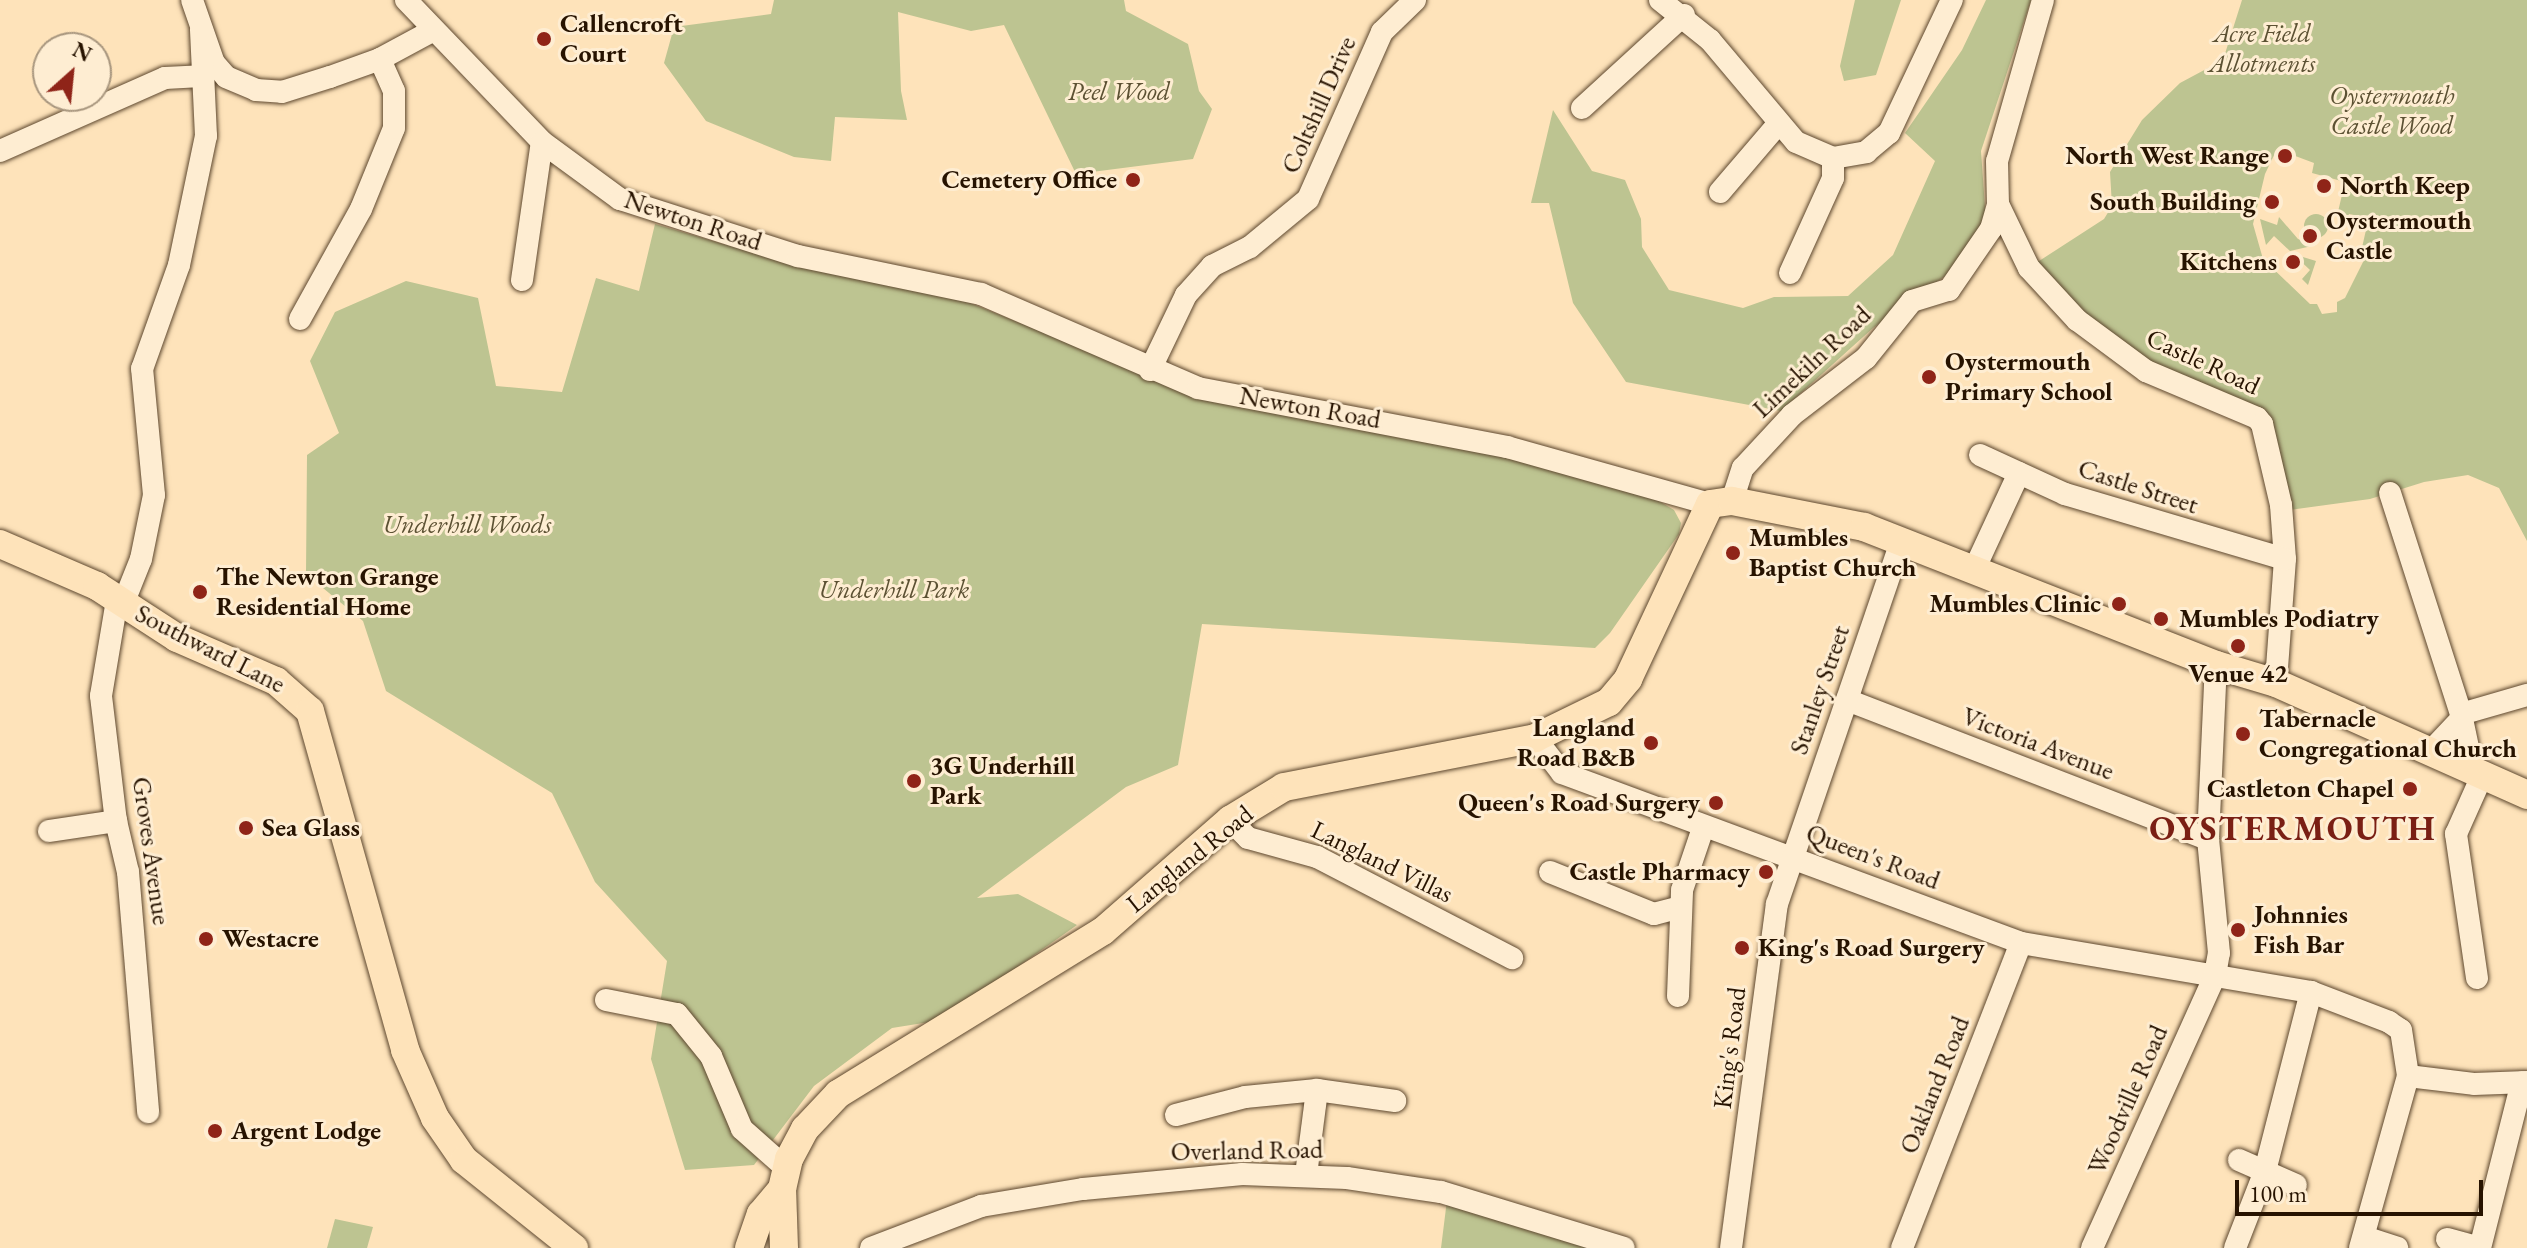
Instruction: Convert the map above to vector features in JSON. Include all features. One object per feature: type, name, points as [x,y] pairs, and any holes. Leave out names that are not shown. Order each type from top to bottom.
[{"type":"main road","name":"Newton Road","points":[[1721,502],[1864,527],[2216,665],[2276,683],[2527,795]]},
{"type":"main road","name":"Langland Road","points":[[757,1245],[761,1214],[784,1179],[805,1129],[838,1094],[1103,931],[1230,820],[1284,787],[1535,738],[1592,714],[1628,679],[1721,502]]},
{"type":"main road","points":[[0,544],[120,602]]},
{"type":"main road","name":"Southward Lane","points":[[120,602],[177,638],[276,681],[310,711],[405,1050],[435,1118],[464,1160],[574,1248]]},
{"type":"main road","name":"Langland Road","points":[[784,1179],[784,1248]]},
{"type":"street","points":[[192,0],[201,29],[220,70],[256,90],[282,92],[380,59],[432,31]]},
{"type":"street","name":"Newton Road","points":[[406,0],[432,31],[542,142],[620,199],[798,256],[981,294],[1150,370],[1198,388],[1507,447],[1721,502]]},
{"type":"street","name":"Coltshill Drive","points":[[1150,370],[1186,295],[1212,266],[1250,247],[1308,199],[1382,32],[1415,0]]},
{"type":"street","points":[[1660,0],[1684,15],[1733,65],[1778,124],[1812,153],[1833,158],[1866,152],[1889,133],[1952,0]]},
{"type":"street","name":"Castle Road","points":[[2043,0],[1997,161],[1998,204],[2029,268],[2077,320],[2146,371],[2257,418],[2281,505],[2285,559],[2276,683]]},
{"type":"street","points":[[1582,108],[1684,15]]},
{"type":"street","name":"Southward Lane","points":[[120,602],[141,559],[154,495],[142,369],[196,203],[206,136],[201,29]]},
{"type":"street","points":[[300,319],[361,209],[394,128],[394,91],[380,59]]},
{"type":"street","points":[[0,151],[165,78],[201,76]]},
{"type":"street","points":[[1720,192],[1778,124]]},
{"type":"street","points":[[522,280],[542,142]]},
{"type":"street","points":[[1790,273],[1833,178],[1833,158]]},
{"type":"street","name":"Limekiln Road","points":[[1721,502],[1743,468],[1792,415],[1866,358],[1912,301],[1949,290],[1991,229],[1998,204]]},
{"type":"street","name":"Castle Street","points":[[1980,455],[2118,512],[2285,559]]},
{"type":"street","points":[[1974,570],[2019,473]]},
{"type":"street","points":[[2390,493],[2477,773],[2456,834],[2477,978]]},
{"type":"street","name":"Stanley Street","points":[[1794,857],[1901,541]]},
{"type":"street","name":"Groves Avenue","points":[[120,602],[101,696],[116,821],[128,872],[148,1112]]},
{"type":"street","points":[[2215,975],[2219,953],[2208,839],[2216,665]]},
{"type":"street","points":[[2430,752],[2461,717],[2527,695]]},
{"type":"street","name":"Victoria Avenue","points":[[1847,700],[2208,839]]},
{"type":"street","name":"Queen's Road","points":[[1535,738],[1562,773],[1703,828],[1794,857],[2021,943],[2311,992],[2401,1030],[2408,1076]]},
{"type":"street","name":"Langland Villas","points":[[1230,820],[1248,838],[1317,857],[1512,958]]},
{"type":"street","points":[[49,831],[116,821]]},
{"type":"street","points":[[1678,996],[1681,907],[1703,828]]},
{"type":"street","name":"King's Road","points":[[1731,1248],[1777,904],[1794,857]]},
{"type":"street","points":[[1550,872],[1654,914],[1681,907]]},
{"type":"street","name":"Oakland Road","points":[[1902,1248],[2021,943]]},
{"type":"street","name":"Woodville Road","points":[[2092,1248],[2215,975]]},
{"type":"street","points":[[2235,1248],[2265,1171],[2311,992]]},
{"type":"street","points":[[606,1000],[677,1014],[711,1056],[742,1129],[784,1179]]},
{"type":"street","points":[[2397,1248],[2362,1243],[2408,1076],[2474,1084],[2525,1082],[2480,1248],[2447,1239]]},
{"type":"street","points":[[1306,1175],[1317,1090]]},
{"type":"street","points":[[1176,1115],[1245,1097],[1317,1090],[1395,1101]]},
{"type":"street","points":[[2239,1160],[2296,1185]]},
{"type":"street","name":"Overland Road","points":[[871,1248],[995,1203],[1183,1179],[1306,1175],[1441,1192],[1624,1248]]},
{"type":"green space","name":"Peel Wood","points":[[774,0],[1124,0],[1126,11],[1188,44],[1199,91],[1212,109],[1193,159],[1076,174],[1004,25],[971,31],[898,12],[901,91],[907,120],[835,117],[831,161],[794,157],[706,121],[664,63],[674,27],[771,14]]},
{"type":"green space","points":[[1855,0],[1901,0],[1876,75],[1844,81],[1840,66]]},
{"type":"green space","points":[[1986,0],[2031,0],[1981,151],[1986,221],[1952,271],[1873,328],[1781,411],[1626,382],[1573,303],[1549,203],[1531,203],[1553,110],[1592,171],[1625,180],[1641,219],[1642,247],[1669,290],[1743,308],[1774,297],[1848,296],[1893,255],[1935,161],[1905,133],[1962,50]]},
{"type":"green space","points":[[2242,0],[2527,0],[2527,541],[2499,488],[2468,475],[2424,482],[2370,499],[2282,511],[2262,425],[2104,335],[2036,263],[2104,219],[2112,206],[2110,172],[2142,120],[2180,83],[2223,60]],"holes":[[[2277,149],[2314,163],[2312,173],[2345,182],[2337,216],[2346,220],[2349,214],[2354,215],[2352,222],[2358,224],[2360,218],[2368,221],[2361,252],[2366,256],[2345,298],[2337,302],[2337,312],[2322,314],[2317,304],[2310,304],[2263,259],[2253,224],[2265,174]]]},
{"type":"green space","points":[[2316,214],[2327,221],[2328,226],[2321,237],[2316,238],[2305,231],[2304,226],[2311,215]]},
{"type":"green space","points":[[2279,217],[2298,239],[2316,245],[2290,251],[2274,236],[2266,245],[2260,219],[2277,225]]},
{"type":"green space","name":"Underhill Park","points":[[655,224],[747,251],[943,292],[1149,375],[1483,449],[1654,498],[1674,510],[1681,523],[1679,534],[1610,633],[1595,648],[1202,624],[1178,765],[1126,787],[977,898],[1018,894],[1077,925],[942,1020],[892,1028],[814,1086],[754,1165],[685,1170],[651,1059],[667,961],[595,882],[552,793],[386,691],[363,621],[306,574],[307,455],[339,433],[310,361],[335,312],[406,281],[478,298],[496,386],[562,392],[596,278],[639,291]]},
{"type":"green space","points":[[2293,254],[2316,261],[2308,285],[2302,279],[2310,270]]},
{"type":"green space","points":[[1447,1200],[1595,1248],[1441,1248]]},
{"type":"green space","points":[[335,1219],[373,1227],[367,1248],[327,1248]]},
{"type":"place","name":"Callencroft Court","points":[[544,39]]},
{"type":"place","name":"North West Range","points":[[2285,156]]},
{"type":"place","name":"Cemetery Office","points":[[1133,180]]},
{"type":"place","name":"North Keep","points":[[2324,186]]},
{"type":"place","name":"South Building","points":[[2272,202]]},
{"type":"place","name":"Oystermouth Castle","points":[[2310,236]]},
{"type":"place","name":"Kitchens","points":[[2293,262]]},
{"type":"place","name":"Oystermouth Primary School","points":[[1929,377]]},
{"type":"place","name":"Mumbles Baptist Church","points":[[1733,553]]},
{"type":"place","name":"The Newton Grange Residential Home","points":[[200,592]]},
{"type":"place","name":"Mumbles Clinic","points":[[2119,604]]},
{"type":"place","name":"Mumbles Podiatry","points":[[2161,619]]},
{"type":"place","name":"Venue 42","points":[[2238,646]]},
{"type":"place","name":"Tabernacle Congregational Church","points":[[2243,734]]},
{"type":"place","name":"Langland Road B&B","points":[[1651,743]]},
{"type":"place","name":"3G Underhill Park","points":[[914,781]]},
{"type":"place","name":"Castleton Chapel","points":[[2410,789]]},
{"type":"place","name":"Queen's Road Surgery","points":[[1716,803]]},
{"type":"place","name":"Sea Glass","points":[[246,828]]},
{"type":"place","name":"Castle Pharmacy","points":[[1766,872]]},
{"type":"place","name":"Johnnies Fish Bar","points":[[2238,930]]},
{"type":"place","name":"Westacre","points":[[206,939]]},
{"type":"place","name":"King's Road Surgery","points":[[1742,948]]},
{"type":"place","name":"Argent Lodge","points":[[215,1131]]},
{"type":"district","name":"OYSTERMOUTH","points":[[2293,829]]},
{"type":"park label","name":"Acre Field Allotments","points":[[2262,49]]},
{"type":"park label","name":"Oystermouth Castle Wood","points":[[2392,111]]},
{"type":"park label","name":"Underhill Woods","points":[[467,525]]}]
